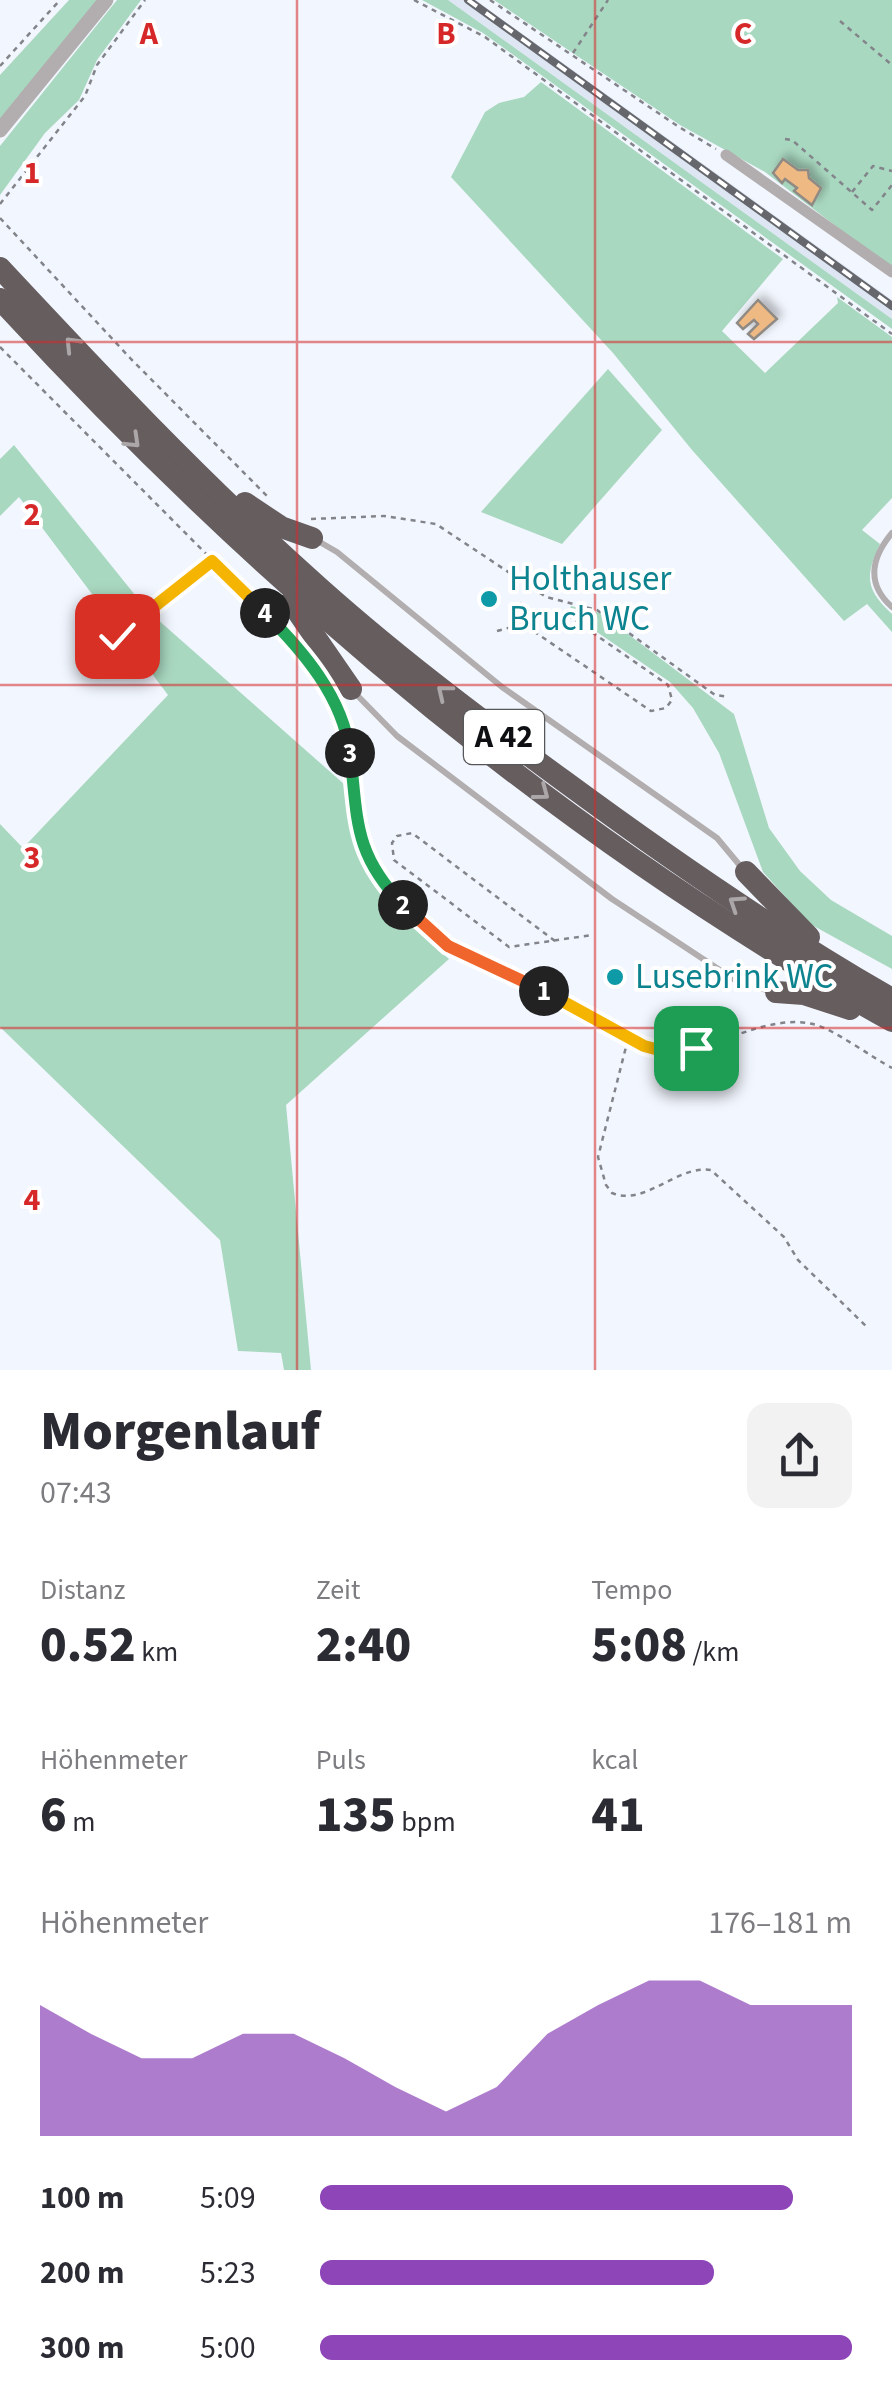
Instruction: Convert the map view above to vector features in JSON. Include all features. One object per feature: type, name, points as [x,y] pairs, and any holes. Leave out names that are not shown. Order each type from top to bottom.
[{"type":"highway","name":"A 42","points":[[0,268],[163,440],[303,574],[464,708],[680,866],[885,995]]},
{"type":"highway","name":"A 42","points":[[0,300],[128,436],[360,650],[553,801],[759,942],[892,1022]]},
{"type":"highway","points":[[163,440],[281,527],[307,528]]},
{"type":"highway","points":[[251,553],[292,602],[351,689]]},
{"type":"highway","points":[[746,872],[797,927],[851,964],[885,995]]},
{"type":"highway","points":[[776,992],[804,994],[848,1008],[892,1032]]},
{"type":"street","points":[[0,130],[106,0]]},
{"type":"street","points":[[726,154],[892,272]]},
{"type":"lane","points":[[307,528],[502,687],[717,838],[746,872]]},
{"type":"lane","points":[[892,533],[880,549],[872,573],[878,592],[892,607]]},
{"type":"lane","points":[[351,689],[397,736],[612,899],[738,982],[776,992]]},
{"type":"path","points":[[0,66],[60,0]]},
{"type":"path","points":[[0,204],[85,96],[98,65],[145,0]]},
{"type":"path","points":[[414,0],[484,37],[892,334]]},
{"type":"path","points":[[490,0],[679,127],[726,154]]},
{"type":"path","points":[[572,56],[608,0]]},
{"type":"path","points":[[840,21],[892,66]]},
{"type":"path","points":[[786,139],[792,140],[872,210],[892,185]]},
{"type":"path","points":[[852,192],[873,166],[892,171]]},
{"type":"path","points":[[883,198],[892,204]]},
{"type":"path","points":[[0,218],[131,359],[272,500]]},
{"type":"path","points":[[0,347],[287,634],[331,696],[349,746],[359,836],[365,854],[385,887],[422,926],[448,946],[659,1050],[678,1050],[775,1024],[813,1024],[892,1068]]},
{"type":"path","points":[[307,528],[332,520],[384,516],[436,524],[546,597],[598,610],[714,695],[729,697]]},
{"type":"path","points":[[117,636],[212,561]]},
{"type":"path","points":[[520,602],[523,624],[652,711],[666,708],[672,700],[668,685],[570,617],[549,622]]},
{"type":"path","points":[[497,631],[523,624]]},
{"type":"path","points":[[555,941],[412,833],[397,836],[392,842],[394,860],[509,947],[555,941],[592,934]]},
{"type":"path","points":[[628,1038],[598,1157],[612,1193],[632,1196],[689,1170],[711,1170],[784,1237],[798,1260],[868,1328]]},
{"type":"shaded area","points":[[448,0],[476,0],[892,300],[892,319]]},
{"type":"green space","points":[[69,0],[99,0],[0,120],[0,75]]},
{"type":"green space","points":[[117,0],[141,0],[97,60],[79,100],[45,133],[0,195],[0,146]]},
{"type":"green space","points":[[422,0],[448,0],[892,319],[892,329],[483,33]]},
{"type":"green space","points":[[494,0],[892,0],[892,269],[765,172],[680,125]]},
{"type":"green space","points":[[541,82],[783,259],[722,331],[765,373],[838,303],[837,297],[892,337],[892,498],[862,530],[880,544],[870,582],[892,614],[892,632],[867,604],[844,621],[692,450],[613,353],[451,177],[485,112],[499,103],[524,97]]},
{"type":"green space","points":[[608,369],[662,430],[562,544],[481,512]]},
{"type":"green space","points":[[14,445],[148,611],[344,784],[350,830],[366,869],[390,902],[449,959],[286,1105],[311,1370],[284,1370],[281,1353],[238,1351],[220,1240],[0,1027],[0,824],[23,848],[168,695],[19,497],[0,516],[0,459]]},
{"type":"green space","points":[[571,606],[600,613],[734,714],[769,828],[800,871],[831,900],[892,936],[892,969],[810,924],[763,872],[719,753],[693,708],[670,682],[569,613]]},
{"type":"building","points":[[783,159],[798,170],[808,170],[809,178],[821,188],[812,205],[794,191],[797,188],[785,179],[782,183],[773,173]]},
{"type":"building","points":[[758,300],[777,319],[754,339],[748,334],[758,324],[754,320],[743,329],[737,323]]},
{"type":"railway","points":[[468,0],[892,306]]},
{"type":"place","name":"Holthauser Bruch WC","points":[[489,599]]},
{"type":"place","name":"Lusebrink WC","points":[[615,977]]},
{"type":"route","points":[[117,636],[212,561],[287,634],[331,696],[349,746],[359,836],[365,854],[385,887],[422,926],[479,963],[541,989],[644,1046],[659,1050],[696,1048]]}]
